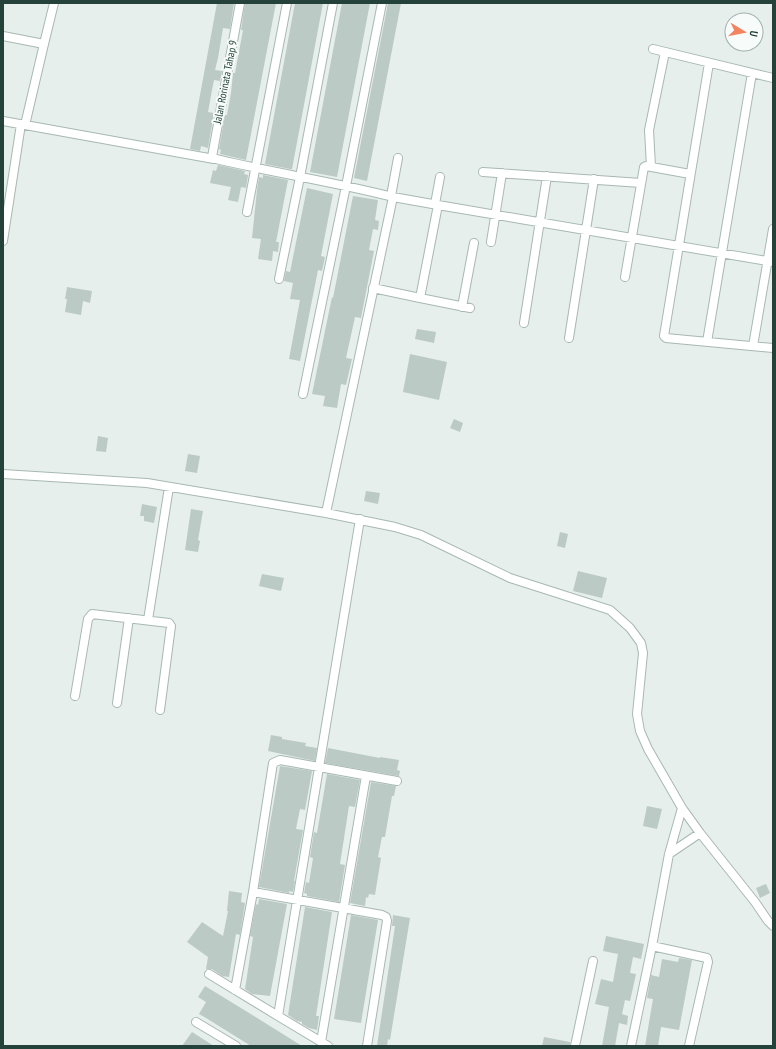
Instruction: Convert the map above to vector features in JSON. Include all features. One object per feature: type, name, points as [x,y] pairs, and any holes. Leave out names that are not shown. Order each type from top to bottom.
[{"type":"street","points":[[3,240],[23,124],[54,3]]},
{"type":"street","name":"Jalan Rorinata Tahap 9","points":[[215,159],[212,154],[240,3]]},
{"type":"street","points":[[247,212],[287,3]]},
{"type":"street","points":[[278,279],[300,177],[333,3]]},
{"type":"street","points":[[303,394],[382,3]]},
{"type":"street","points":[[3,36],[44,44]]},
{"type":"street","points":[[653,49],[773,78]]},
{"type":"street","points":[[651,167],[649,130],[665,52]]},
{"type":"street","points":[[709,63],[677,247],[664,336],[666,338],[773,348]]},
{"type":"street","points":[[707,342],[752,73]]},
{"type":"street","points":[[3,121],[215,159],[392,196],[631,239],[770,262]]},
{"type":"street","points":[[326,513],[392,196],[398,158]]},
{"type":"street","points":[[625,277],[644,167],[690,174]]},
{"type":"street","points":[[484,172],[641,183]]},
{"type":"street","points":[[491,242],[502,173]]},
{"type":"street","points":[[524,323],[547,176]]},
{"type":"street","points":[[420,298],[440,177]]},
{"type":"street","points":[[569,338],[594,179]]},
{"type":"street","points":[[753,346],[770,262],[773,229]]},
{"type":"street","points":[[373,288],[466,307],[474,243]]},
{"type":"street","points":[[3,474],[147,483],[360,519],[421,535],[510,578],[610,610],[630,628],[641,643],[643,653],[636,714],[640,731],[648,749],[682,808],[773,926]]},
{"type":"street","points":[[148,620],[169,487]]},
{"type":"street","points":[[278,1016],[360,519]]},
{"type":"street","points":[[75,696],[88,619],[90,615],[169,623],[171,626],[160,710]]},
{"type":"street","points":[[117,703],[129,618]]},
{"type":"street","points":[[235,990],[274,763],[280,760],[397,781]]},
{"type":"street","points":[[209,974],[324,1044],[344,907],[366,776]]},
{"type":"street","points":[[631,1046],[669,854],[682,808]]},
{"type":"street","points":[[669,854],[700,833]]},
{"type":"street","points":[[253,892],[298,901],[344,907],[386,917],[387,921],[367,1046]]},
{"type":"street","points":[[652,946],[707,958],[708,962],[689,1046]]},
{"type":"street","points":[[575,1046],[593,961]]},
{"type":"street","points":[[196,1022],[236,1046]]},
{"type":"building","points":[[217,3],[234,3],[230,29],[223,28],[215,70],[222,71],[220,81],[214,80],[208,112],[214,113],[208,148],[201,146],[200,151],[190,149]]},
{"type":"building","points":[[245,3],[276,3],[246,160],[220,154],[221,150],[219,149],[225,115],[227,115],[233,73],[235,73],[243,30],[241,30]]},
{"type":"building","points":[[295,3],[323,3],[292,169],[290,169],[265,164]]},
{"type":"building","points":[[342,3],[370,3],[337,177],[310,172]]},
{"type":"building","points":[[388,3],[401,3],[367,181],[354,178]]},
{"type":"building","points":[[218,165],[245,171],[244,174],[248,175],[246,188],[241,187],[238,202],[228,200],[231,187],[210,183],[213,170],[216,171]]},
{"type":"building","points":[[263,175],[288,180],[276,242],[279,242],[278,252],[273,251],[272,261],[258,259],[261,239],[252,238],[259,177],[263,178]]},
{"type":"building","points":[[307,188],[333,194],[321,256],[325,257],[322,271],[318,270],[300,361],[289,359],[300,300],[290,299],[293,283],[284,281],[286,271],[290,272]]},
{"type":"building","points":[[353,196],[378,200],[375,220],[379,221],[378,230],[373,229],[369,250],[374,251],[361,318],[355,317],[346,358],[352,359],[346,385],[341,384],[337,408],[323,406],[325,396],[312,394]]},
{"type":"building","points":[[67,287],[92,291],[90,303],[83,301],[81,315],[65,312]]},
{"type":"building","points":[[417,329],[436,332],[434,343],[415,339]]},
{"type":"building","points":[[410,354],[447,362],[439,400],[403,392]]},
{"type":"building","points":[[454,419],[463,423],[460,432],[450,428]]},
{"type":"building","points":[[98,436],[108,438],[106,452],[96,451]]},
{"type":"building","points":[[188,454],[200,456],[197,473],[185,471]]},
{"type":"building","points":[[366,491],[380,493],[378,504],[364,501]]},
{"type":"building","points":[[142,504],[157,507],[154,523],[144,521],[144,516],[140,516]]},
{"type":"building","points":[[191,509],[203,511],[198,540],[200,541],[198,552],[185,550]]},
{"type":"building","points":[[560,532],[568,534],[565,548],[557,546]]},
{"type":"building","points":[[578,571],[607,578],[602,598],[573,591]]},
{"type":"building","points":[[262,574],[284,578],[281,591],[259,586]]},
{"type":"building","points":[[271,735],[282,737],[282,739],[306,743],[305,746],[317,748],[315,761],[268,751]]},
{"type":"building","points":[[328,748],[399,760],[397,770],[400,771],[399,776],[325,763]]},
{"type":"building","points":[[280,766],[312,771],[305,810],[300,809],[296,829],[303,830],[293,892],[289,891],[289,893],[259,887]]},
{"type":"building","points":[[327,774],[360,780],[355,807],[349,806],[340,864],[345,865],[339,902],[307,896],[307,894],[304,893],[306,882],[309,883],[313,858],[310,857],[314,832],[317,833]]},
{"type":"building","points":[[371,782],[396,786],[394,796],[392,796],[385,837],[382,837],[378,857],[381,858],[375,895],[369,894],[368,898],[366,897],[365,906],[350,903]]},
{"type":"building","points":[[647,806],[662,809],[657,829],[643,826]]},
{"type":"building","points":[[766,884],[770,893],[760,898],[756,888]]},
{"type":"building","points":[[229,891],[242,893],[241,902],[245,903],[240,935],[236,934],[229,977],[222,976],[212,969],[206,969],[208,957],[187,942],[202,922],[223,936],[228,911]]},
{"type":"building","points":[[259,899],[287,904],[270,996],[252,994],[245,989],[253,937],[250,936],[256,904],[258,905]]},
{"type":"building","points":[[305,907],[332,912],[316,1016],[319,1016],[317,1030],[309,1028],[302,1024],[302,1022],[297,1021],[288,1015]]},
{"type":"building","points":[[351,915],[378,920],[361,1023],[334,1019]]},
{"type":"building","points":[[393,915],[410,918],[390,1040],[388,1039],[387,1046],[377,1046],[395,926],[392,926]]},
{"type":"building","points":[[606,936],[644,944],[641,959],[633,957],[630,973],[636,974],[630,1001],[625,1000],[622,1014],[628,1016],[627,1025],[619,1023],[615,1046],[602,1046],[609,1007],[595,1004],[601,979],[613,982],[618,954],[603,951]]},
{"type":"building","points":[[679,958],[692,960],[679,1030],[661,1027],[658,1046],[645,1046],[653,999],[647,998],[651,975],[659,977],[662,959],[678,962]]},
{"type":"building","points":[[205,986],[302,1046],[251,1046],[199,1014],[206,1002],[198,997]]},
{"type":"building","points":[[192,1032],[214,1046],[182,1046]]},
{"type":"building","points":[[544,1037],[570,1042],[570,1046],[542,1046]]}]
